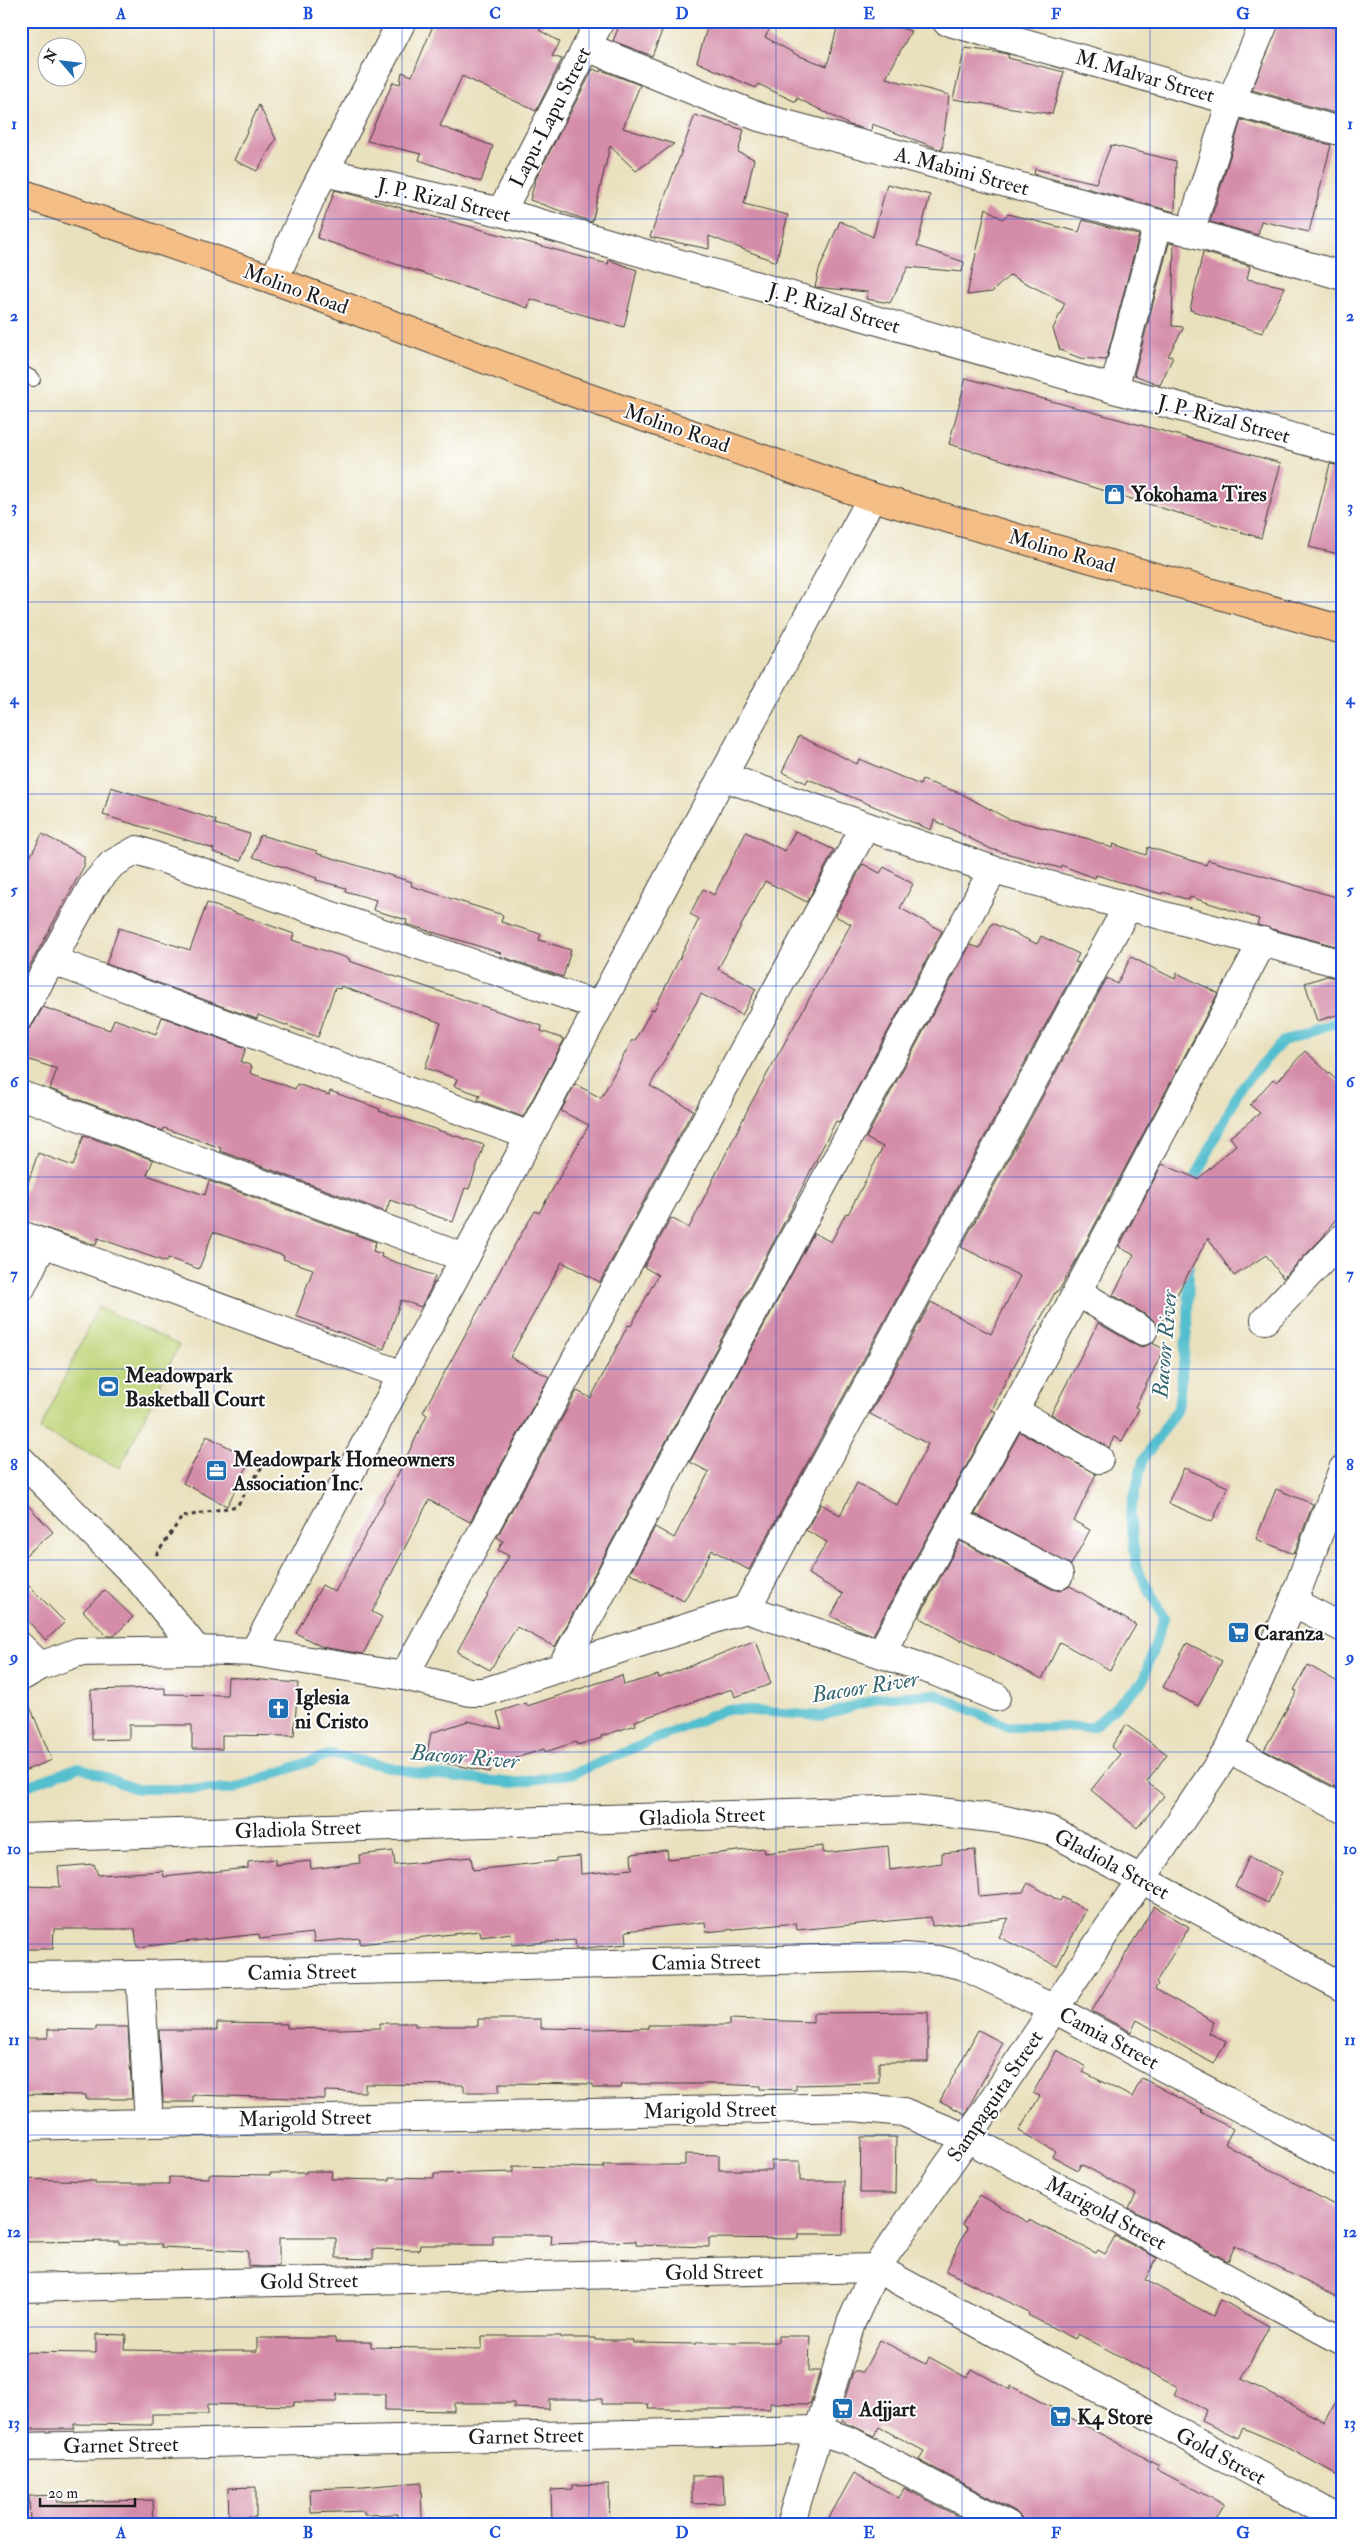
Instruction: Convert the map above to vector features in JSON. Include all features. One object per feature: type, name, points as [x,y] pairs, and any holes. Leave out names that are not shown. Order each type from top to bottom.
[{"type":"main road","name":"Molino Road","points":[[21,193],[274,280],[572,392],[872,497],[1343,630]]},
{"type":"street","points":[[274,280],[324,172],[402,21]]},
{"type":"street","name":"Lapu-Lapu Street","points":[[501,212],[600,21]]},
{"type":"street","name":"M. Malvar Street","points":[[946,21],[1343,132]]},
{"type":"street","points":[[1190,232],[1231,100],[1265,21]]},
{"type":"street","name":"A. Mabini Street","points":[[587,46],[759,117],[1190,232],[1343,276]]},
{"type":"street","name":"J. P. Rizal Street","points":[[324,172],[501,212],[1114,389],[1343,451]]},
{"type":"street","points":[[1114,389],[1158,224]]},
{"type":"street","points":[[254,1652],[599,1006],[724,777],[872,497]]},
{"type":"street","points":[[724,777],[994,870],[1343,964]]},
{"type":"street","points":[[404,1676],[865,827]]},
{"type":"street","points":[[21,1014],[92,887],[112,864],[137,850],[599,1006]]},
{"type":"street","points":[[561,1668],[994,870]]},
{"type":"street","points":[[746,1609],[1128,906]]},
{"type":"street","points":[[882,1653],[1014,1411],[1263,941]]},
{"type":"street","points":[[51,960],[530,1136]]},
{"type":"street","points":[[21,1096],[465,1258]]},
{"type":"street","points":[[1265,1320],[1343,1238]]},
{"type":"street","points":[[21,1288],[32,1239],[403,1375]]},
{"type":"street","points":[[1077,1292],[1143,1331]]},
{"type":"street","points":[[1014,1411],[1099,1460]]},
{"type":"street","points":[[21,1460],[139,1579],[197,1650]]},
{"type":"street","name":"Sampaguita Street","points":[[790,2525],[817,2430],[851,2323],[876,2268],[967,2138],[1229,1749],[1293,1602],[1343,1469]]},
{"type":"street","points":[[955,1521],[1059,1575]]},
{"type":"street","points":[[1293,1602],[1343,1628]]},
{"type":"street","points":[[21,1647],[31,1671],[78,1652],[197,1650],[254,1652],[404,1676],[470,1692],[484,1692],[746,1609],[936,1672],[996,1698]]},
{"type":"street","points":[[1229,1749],[1343,1809]]},
{"type":"street","name":"Gladiola Street","points":[[21,1838],[914,1809],[1000,1819],[1049,1830],[1343,1987]]},
{"type":"street","name":"Camia Street","points":[[21,1976],[140,1975],[904,1957],[939,1960],[964,1966],[1054,2009],[1343,2163]]},
{"type":"street","points":[[140,1975],[149,2122]]},
{"type":"street","name":"Marigold Street","points":[[21,2126],[854,2107],[903,2112],[967,2138],[1343,2341]]},
{"type":"street","name":"Gold Street","points":[[21,2288],[876,2268],[1343,2521]]},
{"type":"street","name":"Garnet Street","points":[[21,2447],[817,2430],[850,2441],[1008,2525]]},
{"type":"path","points":[[139,1579],[182,1517],[237,1506],[265,1462],[357,1462]]},
{"type":"green space","name":"Meadowpark Basketball Court","points":[[98,1307],[179,1345],[120,1468],[40,1430]]},
{"type":"building","points":[[435,21],[546,21],[539,30],[560,42],[552,56],[562,59],[536,111],[462,76],[440,126],[493,146],[481,182],[419,160],[421,154],[367,141],[393,82],[400,84],[402,72],[412,76]]},
{"type":"building","points":[[621,21],[666,21],[652,56],[613,41]]},
{"type":"building","points":[[709,21],[775,21],[765,37],[797,55],[827,66],[839,21],[875,21],[911,31],[886,78],[949,95],[942,150],[872,124],[871,131],[850,125],[797,98],[796,102],[758,84],[756,88],[697,62]]},
{"type":"building","points":[[1280,21],[1343,21],[1343,110],[1339,110],[1338,114],[1252,90]]},
{"type":"building","points":[[965,48],[1003,53],[1009,55],[1008,58],[1064,72],[1052,114],[953,99]]},
{"type":"building","points":[[593,69],[600,72],[601,70],[640,85],[623,128],[674,144],[636,171],[610,146],[592,222],[530,200],[536,178]]},
{"type":"building","points":[[259,105],[276,139],[257,171],[234,160]]},
{"type":"building","points":[[695,115],[744,130],[738,152],[754,159],[744,204],[788,215],[776,262],[709,236],[709,249],[650,237]]},
{"type":"building","points":[[1241,120],[1331,145],[1309,232],[1261,221],[1258,235],[1210,222]]},
{"type":"building","points":[[1111,145],[1176,161],[1175,212],[1034,174],[1035,169],[1096,183]]},
{"type":"building","points":[[887,184],[930,195],[917,246],[964,262],[962,272],[908,267],[890,303],[866,299],[868,292],[815,287],[819,270],[840,221],[873,237]]},
{"type":"building","points":[[335,190],[608,264],[609,260],[637,270],[624,327],[530,299],[528,308],[317,238]]},
{"type":"building","points":[[986,208],[1002,219],[1008,214],[1079,232],[1083,220],[1139,235],[1106,360],[1080,358],[1060,350],[1053,329],[1065,303],[1010,275],[992,292],[967,295]]},
{"type":"building","points":[[1169,243],[1174,244],[1172,326],[1184,327],[1168,356],[1173,357],[1160,385],[1134,375]]},
{"type":"building","points":[[1203,252],[1250,266],[1247,279],[1285,287],[1262,333],[1190,310]]},
{"type":"building","points":[[966,378],[1281,463],[1261,538],[949,444]]},
{"type":"building","points":[[1330,464],[1343,466],[1343,555],[1309,547]]},
{"type":"building","points":[[799,736],[857,764],[859,759],[920,785],[922,780],[960,793],[1008,819],[1089,839],[1112,848],[1113,844],[1146,855],[1148,847],[1206,865],[1208,860],[1343,899],[1343,948],[1257,925],[1259,919],[1190,897],[1189,900],[1163,892],[1162,894],[1096,875],[1095,878],[1061,865],[1060,868],[991,849],[934,820],[931,830],[808,779],[806,783],[782,772]]},
{"type":"building","points":[[111,787],[216,820],[215,824],[250,834],[241,861],[213,852],[214,849],[190,841],[103,815]]},
{"type":"building","points":[[795,831],[834,850],[807,902],[765,881],[718,969],[756,989],[742,1015],[701,994],[650,1086],[693,1110],[600,1282],[562,1262],[510,1357],[549,1377],[470,1522],[429,1500],[372,1612],[382,1617],[363,1654],[322,1647],[296,1633],[322,1585],[335,1592],[397,1476],[427,1415],[423,1412],[508,1256],[535,1211],[539,1213],[589,1125],[561,1111],[575,1084],[601,1098],[632,1040],[634,1042],[652,1009],[654,1010],[699,919],[690,914],[703,889],[714,895],[746,832],[785,851]]},
{"type":"building","points":[[42,834],[84,856],[84,866],[21,982],[21,875]]},
{"type":"building","points":[[260,835],[317,851],[316,853],[412,882],[411,886],[503,915],[501,922],[541,934],[539,940],[571,950],[563,977],[500,956],[501,953],[406,924],[407,920],[373,910],[376,900],[345,891],[346,888],[316,880],[317,878],[253,857]]},
{"type":"building","points":[[863,864],[880,873],[884,867],[913,884],[900,908],[942,931],[839,1122],[836,1121],[786,1219],[555,1647],[517,1627],[490,1670],[457,1652],[509,1556],[498,1550],[503,1541],[497,1537],[577,1391],[591,1398],[628,1325],[631,1326],[658,1275],[644,1267],[671,1218],[689,1228],[751,1103],[851,924],[835,916]]},
{"type":"building","points":[[207,903],[294,934],[292,940],[350,959],[349,961],[542,1026],[541,1031],[564,1039],[563,1042],[523,1117],[478,1100],[480,1095],[454,1086],[457,1079],[425,1068],[441,1023],[341,986],[340,989],[335,988],[318,1037],[258,1015],[257,1019],[106,964],[119,928],[190,950]]},
{"type":"building","points":[[992,923],[1037,944],[1041,936],[1079,954],[1075,962],[1079,963],[749,1570],[712,1550],[684,1601],[630,1573],[655,1527],[674,1538],[709,1472],[690,1462],[814,1233],[831,1242],[846,1213],[848,1214],[883,1147],[866,1138],[970,945],[980,948]]},
{"type":"building","points":[[1131,957],[1175,979],[1177,973],[1218,993],[1074,1264],[1058,1292],[1056,1291],[1005,1382],[992,1410],[996,1412],[873,1635],[857,1629],[831,1616],[843,1594],[808,1574],[827,1542],[806,1530],[821,1504],[840,1515],[857,1483],[897,1505],[928,1444],[870,1414],[931,1302],[991,1334],[1020,1276],[961,1247],[1107,978],[1117,984]]},
{"type":"building","points":[[1327,976],[1336,978],[1343,1000],[1343,1013],[1317,1021],[1305,983]]},
{"type":"building","points":[[43,1007],[110,1030],[114,1019],[156,1034],[162,1017],[246,1048],[241,1062],[252,1066],[250,1073],[295,1089],[297,1084],[329,1095],[330,1091],[380,1109],[379,1111],[484,1145],[469,1189],[465,1188],[453,1222],[390,1200],[386,1212],[220,1151],[221,1148],[164,1128],[163,1131],[50,1089],[57,1069],[21,1057],[21,1031],[29,1029]]},
{"type":"building","points":[[1305,1051],[1343,1086],[1343,1209],[1322,1238],[1283,1278],[1266,1255],[1234,1276],[1208,1238],[1158,1329],[1151,1318],[1113,1295],[1134,1255],[1119,1247],[1162,1164],[1198,1179],[1236,1145],[1230,1137],[1260,1113],[1250,1105],[1273,1079],[1277,1082]]},
{"type":"building","points":[[84,1135],[153,1160],[147,1175],[205,1195],[209,1181],[376,1242],[373,1251],[382,1254],[381,1257],[435,1276],[431,1288],[421,1307],[401,1300],[384,1349],[296,1316],[313,1269],[283,1259],[284,1256],[213,1232],[199,1269],[168,1258],[166,1262],[98,1238],[96,1245],[21,1220],[21,1203],[38,1153],[73,1166]]},
{"type":"building","points":[[1098,1323],[1136,1345],[1143,1347],[1152,1343],[1164,1349],[1135,1407],[1139,1409],[1122,1441],[1114,1437],[1109,1448],[1051,1414]]},
{"type":"building","points":[[1020,1432],[1096,1474],[1074,1521],[1090,1530],[1071,1565],[975,1514]]},
{"type":"building","name":"Meadowpark Homeowners Association Inc.","points":[[207,1436],[251,1459],[227,1506],[183,1483]]},
{"type":"building","points":[[1184,1468],[1228,1487],[1212,1522],[1168,1503]]},
{"type":"building","points":[[1276,1489],[1313,1504],[1294,1554],[1256,1539]]},
{"type":"building","points":[[21,1498],[53,1532],[21,1559]]},
{"type":"building","points":[[960,1541],[1052,1589],[1060,1591],[1070,1586],[1136,1625],[1110,1670],[1060,1642],[1042,1679],[962,1639],[961,1641],[919,1617]]},
{"type":"building","points":[[21,1578],[65,1622],[46,1640],[21,1614]]},
{"type":"building","points":[[105,1590],[133,1617],[114,1636],[107,1636],[83,1611]]},
{"type":"building","points":[[756,1640],[771,1684],[735,1697],[732,1689],[635,1721],[636,1725],[601,1736],[602,1738],[577,1745],[576,1742],[545,1752],[544,1749],[491,1766],[490,1772],[426,1759],[431,1733],[468,1721],[502,1729],[497,1712],[526,1703],[527,1706],[622,1675],[624,1685],[658,1675],[659,1678]]},
{"type":"building","points":[[1187,1643],[1222,1661],[1198,1706],[1163,1687]]},
{"type":"building","points":[[1308,1665],[1343,1685],[1343,1791],[1264,1750],[1297,1691],[1294,1690]]},
{"type":"building","points":[[228,1677],[298,1683],[294,1736],[222,1735],[222,1749],[192,1749],[192,1725],[129,1725],[129,1739],[92,1740],[91,1690],[165,1688],[165,1694],[227,1695]]},
{"type":"building","points":[[24,1692],[52,1760],[21,1772],[21,1693]]},
{"type":"building","points":[[1126,1725],[1167,1754],[1147,1782],[1164,1796],[1137,1828],[1091,1790],[1120,1754],[1111,1747]]},
{"type":"building","points":[[823,1846],[823,1853],[888,1846],[890,1870],[942,1863],[942,1853],[975,1850],[979,1896],[1023,1892],[1028,1883],[1060,1901],[1062,1897],[1086,1910],[1057,1966],[999,1937],[1009,1918],[932,1926],[931,1917],[797,1930],[796,1923],[706,1932],[705,1922],[626,1931],[627,1944],[576,1949],[575,1940],[512,1945],[511,1933],[481,1937],[480,1931],[360,1944],[360,1938],[314,1942],[313,1933],[260,1939],[259,1934],[137,1947],[135,1929],[54,1929],[53,1949],[21,1949],[24,1886],[60,1887],[58,1867],[94,1864],[98,1875],[163,1871],[164,1877],[248,1868],[248,1862],[275,1859],[275,1865],[310,1861],[311,1869],[360,1863],[359,1855],[393,1851],[395,1865],[471,1857],[473,1870],[556,1861],[556,1858],[580,1856],[581,1874],[632,1869],[631,1854],[667,1850],[668,1859],[764,1848],[765,1853]]},
{"type":"building","points":[[1249,1857],[1282,1872],[1268,1903],[1235,1887]]},
{"type":"building","points":[[1154,1906],[1189,1927],[1156,1982],[1158,1984],[1155,1989],[1214,2022],[1209,2033],[1226,2042],[1214,2064],[1137,2020],[1131,2032],[1092,2011]]},
{"type":"building","points":[[928,2012],[928,2062],[879,2062],[879,2083],[796,2085],[796,2090],[760,2089],[760,2086],[718,2084],[622,2084],[621,2088],[593,2088],[593,2084],[499,2083],[499,2092],[464,2092],[464,2085],[365,2084],[365,2092],[325,2091],[325,2099],[193,2095],[193,2102],[163,2102],[159,2030],[217,2030],[217,2023],[287,2024],[287,2028],[340,2029],[380,2028],[380,2023],[415,2023],[415,2026],[478,2026],[478,2019],[541,2019],[541,2028],[599,2029],[648,2028],[648,2025],[730,2025],[730,2019],[813,2022],[813,2013]]},
{"type":"building","points":[[96,2027],[128,2027],[132,2099],[86,2099],[86,2095],[21,2094],[21,2038],[48,2038],[48,2029],[96,2030]]},
{"type":"building","points":[[978,2030],[1003,2043],[965,2114],[940,2101]]},
{"type":"building","points":[[1057,2050],[1086,2067],[1083,2072],[1132,2097],[1142,2078],[1202,2110],[1201,2112],[1233,2129],[1225,2144],[1343,2210],[1343,2300],[1235,2246],[1228,2261],[1129,2208],[1136,2194],[1081,2164],[1078,2170],[1052,2156],[1055,2151],[1019,2131],[1040,2096],[1033,2093]]},
{"type":"building","points":[[861,2137],[896,2137],[895,2193],[860,2193]]},
{"type":"building","points":[[685,2154],[719,2155],[719,2170],[771,2170],[771,2161],[800,2161],[800,2181],[844,2181],[843,2234],[799,2234],[799,2239],[709,2238],[709,2247],[636,2245],[636,2241],[551,2244],[552,2235],[493,2235],[493,2245],[420,2245],[419,2250],[373,2249],[373,2259],[336,2258],[336,2238],[279,2238],[279,2266],[264,2267],[248,2266],[248,2251],[161,2247],[162,2244],[119,2244],[119,2241],[21,2242],[21,2179],[95,2181],[95,2184],[169,2184],[169,2177],[209,2178],[209,2174],[270,2175],[270,2173],[332,2171],[331,2179],[390,2180],[390,2177],[434,2178],[434,2174],[513,2172],[513,2166],[604,2168],[604,2165],[685,2165]]},
{"type":"building","points":[[980,2195],[1027,2222],[1029,2220],[1096,2253],[1098,2250],[1105,2254],[1115,2236],[1157,2258],[1145,2280],[1213,2316],[1221,2300],[1269,2326],[1242,2379],[1325,2422],[1343,2390],[1343,2478],[1283,2445],[1243,2428],[1238,2438],[1202,2420],[1206,2410],[1174,2394],[1178,2387],[1078,2334],[1075,2339],[1028,2315],[1029,2312],[946,2271],[967,2228],[962,2225]]},
{"type":"building","points":[[96,2334],[126,2335],[125,2350],[183,2351],[257,2351],[257,2338],[335,2338],[335,2342],[371,2342],[371,2347],[482,2349],[482,2336],[561,2336],[561,2338],[595,2338],[595,2340],[633,2340],[633,2343],[697,2344],[697,2342],[778,2342],[778,2336],[810,2336],[809,2371],[820,2371],[810,2404],[770,2403],[770,2409],[648,2409],[649,2404],[602,2404],[602,2399],[549,2399],[549,2409],[514,2408],[514,2403],[454,2403],[454,2411],[385,2410],[385,2394],[337,2394],[336,2402],[294,2402],[294,2406],[208,2404],[208,2414],[152,2414],[152,2425],[74,2424],[74,2429],[21,2429],[21,2352],[96,2353]]},
{"type":"building","points":[[880,2340],[926,2364],[929,2357],[967,2378],[972,2369],[1010,2390],[1011,2386],[1159,2465],[1156,2469],[1224,2505],[1213,2525],[1024,2525],[1021,2517],[1015,2511],[919,2460],[924,2451],[879,2427],[874,2436],[842,2421],[851,2404],[843,2404],[853,2372],[863,2372]]},
{"type":"building","points":[[854,2473],[899,2498],[904,2488],[974,2525],[825,2525]]},
{"type":"building","points":[[723,2475],[724,2503],[692,2504],[692,2476]]},
{"type":"building","points":[[421,2482],[422,2519],[398,2519],[398,2514],[364,2515],[364,2511],[311,2513],[310,2489]]},
{"type":"building","points":[[609,2484],[610,2525],[552,2525],[551,2490],[573,2489],[573,2485]]},
{"type":"building","points":[[256,2487],[256,2517],[229,2518],[228,2488]]},
{"type":"building","points":[[57,2495],[57,2502],[153,2500],[154,2525],[30,2525],[29,2496]]},
{"type":"waterway","name":"Bacoor River","points":[[1190,1188],[1241,1087],[1283,1041],[1343,1020]]},
{"type":"waterway","name":"Bacoor River","points":[[21,1788],[79,1767],[136,1789],[233,1789],[330,1754],[412,1772],[514,1783],[575,1773],[727,1709],[822,1716],[879,1698],[935,1694],[1009,1727],[1093,1727],[1142,1683],[1164,1618],[1136,1566],[1130,1513],[1143,1460],[1178,1408],[1188,1323],[1189,1260]]},
{"type":"place","name":"Yokohama Tires","points":[[1115,494]]},
{"type":"place","name":"Meadowpark Basketball Court","points":[[109,1387]]},
{"type":"place","name":"Meadowpark Homeowners Association Inc.","points":[[217,1471]]},
{"type":"place","name":"Caranza","points":[[1238,1633]]},
{"type":"place","name":"Iglesia ni Cristo","points":[[279,1709]]},
{"type":"place","name":"Adjjart","points":[[843,2409]]},
{"type":"place","name":"K4 Store","points":[[1061,2417]]}]
